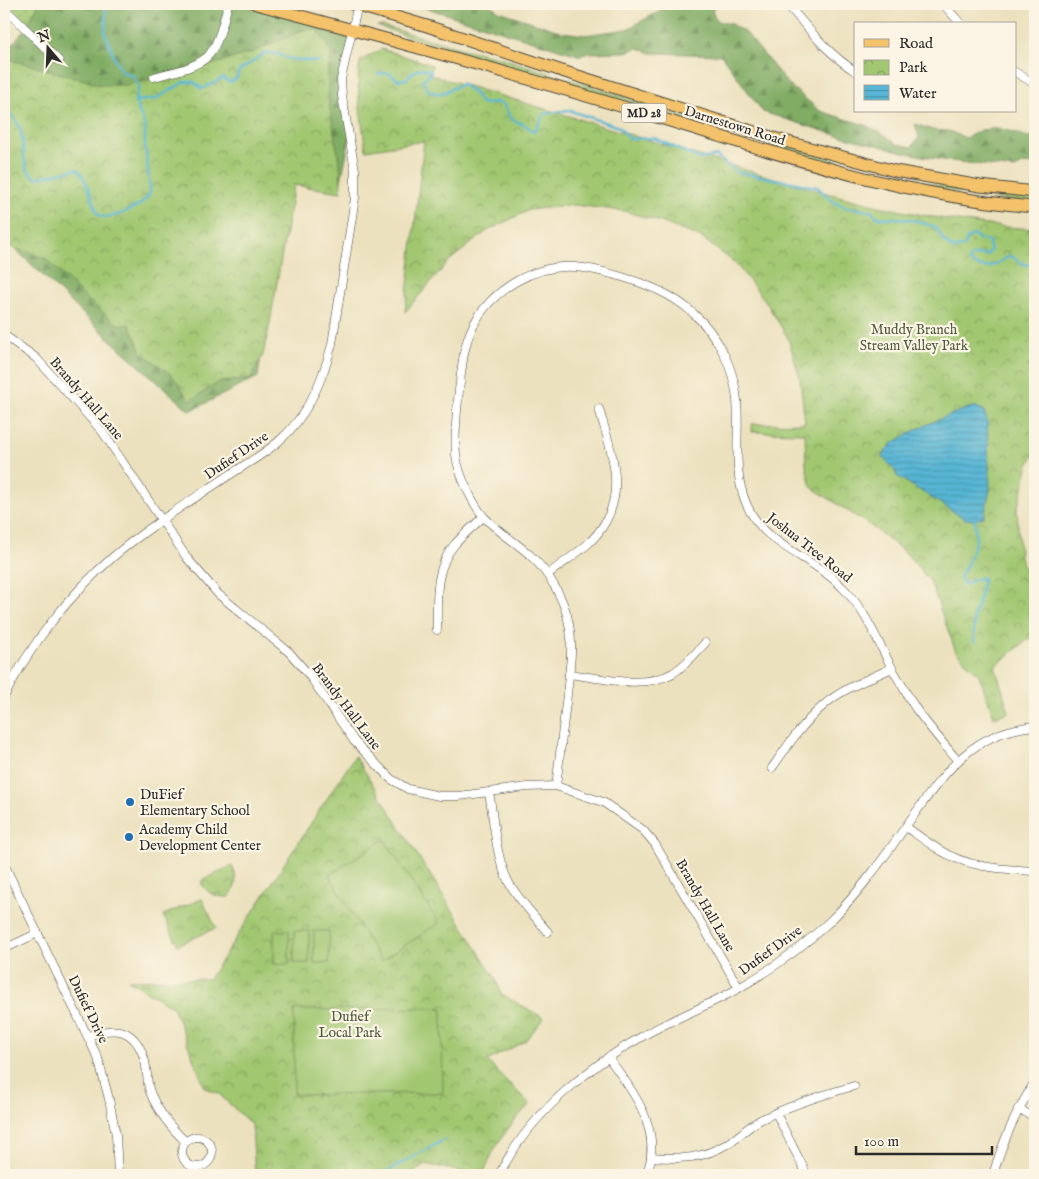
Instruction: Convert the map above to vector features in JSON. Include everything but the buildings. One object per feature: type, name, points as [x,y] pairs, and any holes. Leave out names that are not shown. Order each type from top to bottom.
[{"type":"main road","name":"Darnestown Road","points":[[256,4],[552,85],[798,160],[886,184],[967,200],[1035,207]]},
{"type":"main road","name":"Darnestown Road","points":[[356,4],[562,72],[758,133],[895,172],[980,186],[1035,192]]},
{"type":"street","points":[[154,77],[189,67],[206,58],[213,49],[228,4]]},
{"type":"street","name":"Dufief Drive","points":[[4,697],[14,676],[46,630],[76,595],[114,557],[163,520],[278,442],[302,414],[316,392],[326,367],[332,344],[355,198],[355,170],[342,96],[342,79],[356,4]]},
{"type":"street","points":[[787,4],[842,63],[854,70]]},
{"type":"street","points":[[943,4],[958,22]]},
{"type":"street","points":[[4,8],[59,61]]},
{"type":"street","points":[[1016,73],[1035,84]]},
{"type":"street","name":"Joshua Tree Road","points":[[556,786],[569,674],[571,645],[569,622],[562,602],[547,575],[531,556],[483,517],[464,484],[456,456],[456,434],[464,352],[473,327],[485,308],[502,291],[526,276],[546,269],[573,267],[603,272],[642,283],[672,297],[692,312],[715,338],[725,357],[737,400],[737,468],[739,483],[746,505],[763,531],[785,547],[821,568],[842,586],[858,604],[916,709],[957,760]]},
{"type":"street","name":"Brandy Hall Lane","points":[[4,335],[36,358],[102,431],[187,558],[204,578],[236,609],[289,652],[309,675],[354,741],[391,779],[408,789],[439,796],[459,796],[527,787],[556,786],[585,794],[610,806],[643,830],[655,844],[739,988]]},
{"type":"street","points":[[547,575],[589,542],[604,524],[612,507],[616,482],[614,460],[599,409]]},
{"type":"street","points":[[437,630],[437,589],[446,557],[454,545],[483,517]]},
{"type":"street","points":[[569,674],[628,681],[662,678],[690,660],[705,643]]},
{"type":"street","points":[[772,768],[800,729],[825,704],[857,685],[892,668]]},
{"type":"street","name":"Dufief Drive","points":[[499,1175],[510,1155],[540,1117],[562,1094],[608,1057],[648,1033],[739,988],[788,956],[830,921],[863,885],[941,778],[957,760],[974,747],[997,735],[1014,729],[1035,726]]},
{"type":"street","points":[[489,792],[502,866],[509,882],[525,907],[548,932]]},
{"type":"street","points":[[906,827],[939,850],[966,862],[998,869],[1035,871]]},
{"type":"street","name":"Dufief Drive","points":[[4,864],[98,1058],[116,1135],[118,1175]]},
{"type":"street","points":[[4,949],[38,933]]},
{"type":"street","points":[[89,1036],[104,1030],[116,1030],[126,1033],[133,1039],[144,1058],[146,1078],[156,1106],[170,1128],[186,1142]]},
{"type":"street","points":[[608,1057],[644,1112],[651,1142],[651,1157],[646,1175]]},
{"type":"street","points":[[993,1175],[1002,1144],[1018,1109],[1035,1082]]},
{"type":"street","points":[[651,1157],[685,1159],[707,1154],[776,1112],[807,1100],[854,1086]]},
{"type":"street","points":[[1018,1109],[1035,1117]]},
{"type":"street","points":[[776,1112],[807,1175]]},
{"type":"green space","points":[[4,4],[39,4],[27,26]]},
{"type":"green space","points":[[39,4],[256,4],[352,29],[342,96],[350,137],[339,191],[285,184],[258,377],[190,411],[119,348],[13,247],[4,244],[4,55],[27,26]]},
{"type":"green space","points":[[418,4],[488,4],[499,11],[562,32],[585,35],[627,29],[658,12],[667,4],[715,4],[712,11],[717,21],[731,24],[746,33],[788,84],[820,111],[865,125],[885,135],[896,144],[912,147],[919,137],[915,124],[933,130],[949,131],[966,138],[981,130],[999,128],[1035,139],[1035,165],[1022,164],[1015,169],[943,160],[907,153],[833,134],[763,112],[721,55],[651,53],[638,48],[625,52],[586,53],[581,56]]},
{"type":"green space","points":[[377,26],[384,26],[459,48],[502,58],[627,98],[874,172],[962,190],[1035,198],[1035,202],[1007,200],[904,183],[815,159]]},
{"type":"green space","points":[[308,28],[318,30],[331,52],[328,74],[328,98],[340,167],[341,192],[294,185],[263,355],[250,379],[219,382],[190,401],[173,376],[142,353],[130,325],[117,324],[86,298],[45,258],[4,245],[4,58],[102,85],[125,85],[191,71],[251,53]]},
{"type":"green space","name":"Muddy Branch Stream Valley Park","points":[[382,49],[432,65],[431,75],[828,193],[910,213],[993,226],[1035,229],[1035,453],[1029,464],[1017,510],[1020,557],[1035,596],[1035,634],[995,666],[1009,712],[994,717],[979,675],[956,652],[930,581],[906,553],[871,526],[811,487],[806,466],[805,433],[752,432],[752,424],[805,423],[800,378],[788,338],[764,299],[735,263],[702,238],[661,222],[624,211],[575,205],[529,210],[487,231],[450,260],[405,312],[424,141],[366,150],[358,83],[360,61]]},
{"type":"green space","name":"Dufief Local Park","points":[[355,756],[496,979],[501,994],[544,1018],[525,1041],[487,1061],[530,1104],[502,1137],[483,1175],[475,1175],[426,1164],[411,1175],[255,1175],[252,1125],[219,1094],[205,1088],[173,1007],[128,980],[209,979]]},
{"type":"green space","points":[[384,839],[439,923],[381,961],[329,875]]},
{"type":"green space","points":[[232,866],[236,882],[234,890],[229,897],[213,894],[201,883],[203,880]]},
{"type":"green space","points":[[202,899],[216,928],[178,945],[163,915]]},
{"type":"green space","points":[[274,931],[289,931],[289,964],[274,964]]},
{"type":"green space","points":[[294,931],[309,931],[309,963],[294,963]]},
{"type":"green space","points":[[314,931],[329,931],[329,963],[314,963]]},
{"type":"green space","points":[[442,1008],[443,1093],[294,1095],[294,1010]]},
{"type":"water","points":[[971,407],[977,407],[984,411],[987,421],[990,489],[984,517],[975,520],[965,519],[897,476],[894,469],[883,458],[886,450],[906,435]]},
{"type":"waterway","points":[[4,110],[14,117],[19,126],[26,166],[30,173],[37,178],[76,169],[86,181],[100,216],[106,217],[121,214],[141,204],[149,195],[150,188],[145,146],[145,126],[135,101],[139,88],[133,75],[123,73],[115,59],[105,33],[106,4]]},
{"type":"waterway","points":[[135,101],[156,99],[184,82],[194,82],[202,89],[223,78],[229,82],[236,79],[239,71],[265,53],[318,62]]},
{"type":"waterway","points":[[378,74],[389,73],[398,80],[406,79],[417,70],[431,71],[422,80],[429,91],[440,94],[462,84],[475,94],[482,104],[496,102],[503,104],[511,119],[525,125],[534,132],[544,114],[568,110],[619,127],[630,139],[654,138],[700,159],[716,156],[737,172],[817,187],[835,203],[846,207],[871,211],[879,218],[917,221],[935,227],[944,241],[953,249],[965,246],[967,239],[974,235],[981,240],[988,241],[991,250],[987,255],[971,257],[969,262],[981,267],[995,265],[1010,256],[1024,264],[1035,266]]},
{"type":"waterway","points":[[974,642],[974,616],[983,578],[973,580],[964,585],[960,577],[976,541],[975,520]]},
{"type":"waterway","points":[[380,1175],[444,1140]]},
{"type":"place","name":"DuFief Elementary School","points":[[130,802]]},
{"type":"place","name":"Academy Child Development Center","points":[[129,837]]}]
